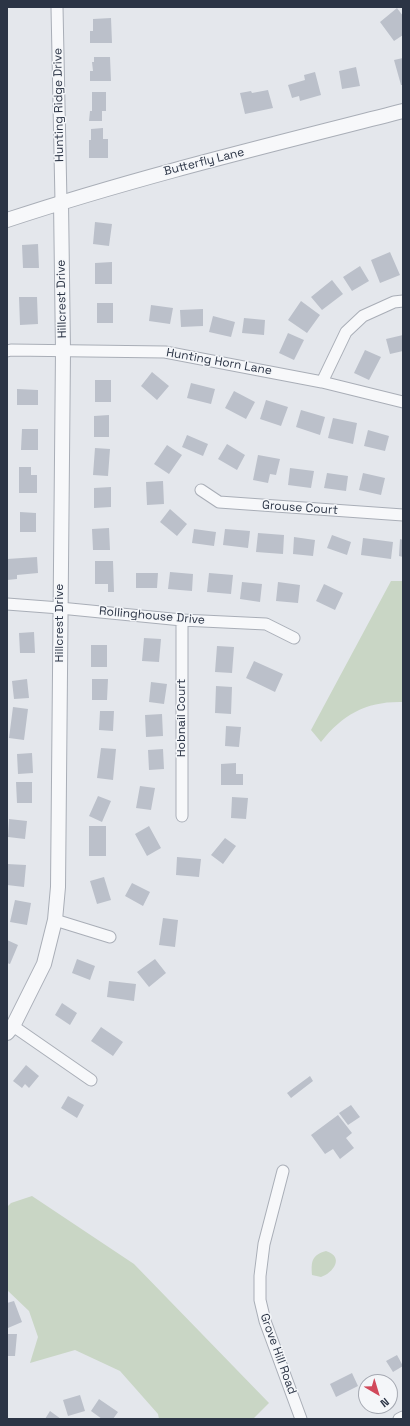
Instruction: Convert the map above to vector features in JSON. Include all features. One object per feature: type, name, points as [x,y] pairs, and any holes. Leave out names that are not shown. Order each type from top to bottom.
[{"type":"street","name":"Hunting Ridge Drive","points":[[56,7],[61,202]]},
{"type":"street","name":"Butterfly Lane","points":[[7,220],[61,202],[166,172],[403,111]]},
{"type":"street","name":"Hillcrest Drive","points":[[10,1030],[44,964],[55,920],[58,886],[63,351],[61,202]]},
{"type":"street","points":[[322,382],[346,332],[363,316],[394,302],[403,301]]},
{"type":"street","name":"Hunting Horn Lane","points":[[7,351],[165,352],[322,382],[403,402]]},
{"type":"street","name":"Grouse Court","points":[[201,490],[219,502],[403,515]]},
{"type":"street","name":"Rollinghouse Drive","points":[[7,604],[182,620],[266,624],[294,638]]},
{"type":"street","name":"Hobnail Court","points":[[182,620],[182,816]]},
{"type":"street","points":[[55,920],[110,937]]},
{"type":"street","points":[[10,1030],[91,1080]]},
{"type":"street","name":"Grove Hill Road","points":[[283,1171],[264,1244],[260,1276],[260,1300],[265,1321],[301,1419]]},
{"type":"street","points":[[399,1419],[403,1417]]},
{"type":"green space","points":[[391,581],[403,581],[403,702],[378,704],[357,711],[338,724],[321,742],[311,730]]},
{"type":"green space","points":[[32,1196],[134,1264],[269,1403],[253,1419],[159,1419],[158,1414],[120,1371],[75,1350],[30,1363],[38,1337],[29,1311],[7,1290],[7,1207],[11,1203]]},
{"type":"green space","points":[[326,1251],[335,1257],[336,1261],[333,1269],[321,1277],[312,1275],[313,1259],[318,1254]]},
{"type":"building","points":[[397,8],[403,16],[403,35],[394,41],[380,22]]},
{"type":"building","points":[[111,18],[112,43],[90,43],[90,31],[93,31],[93,19]]},
{"type":"building","points":[[94,57],[110,57],[111,81],[90,81],[90,71],[93,71],[92,62],[94,62]]},
{"type":"building","points":[[403,58],[403,85],[401,85],[394,60]]},
{"type":"building","points":[[356,67],[360,86],[342,89],[339,71]]},
{"type":"building","points":[[315,72],[321,95],[300,101],[299,96],[292,98],[288,85],[305,80],[304,75]]},
{"type":"building","points":[[268,90],[273,108],[245,114],[240,93],[251,91],[252,93]]},
{"type":"building","points":[[92,92],[106,92],[106,111],[102,111],[102,121],[89,121],[90,111],[92,111]]},
{"type":"building","points":[[103,128],[103,139],[108,139],[108,158],[89,158],[89,140],[91,140],[91,129]]},
{"type":"building","points":[[95,222],[112,224],[109,246],[93,244]]},
{"type":"building","points":[[38,244],[39,268],[23,268],[22,245]]},
{"type":"building","points":[[390,252],[400,275],[380,283],[371,260]]},
{"type":"building","points":[[112,262],[112,284],[95,284],[95,263]]},
{"type":"building","points":[[360,266],[369,281],[352,291],[343,277]]},
{"type":"building","points":[[332,280],[343,294],[322,310],[311,297]]},
{"type":"building","points":[[19,297],[37,297],[38,324],[20,325]]},
{"type":"building","points":[[301,301],[320,315],[307,333],[288,320]]},
{"type":"building","points":[[97,303],[113,303],[113,323],[97,323]]},
{"type":"building","points":[[151,305],[173,308],[170,324],[149,321]]},
{"type":"building","points":[[203,309],[203,326],[181,327],[180,310]]},
{"type":"building","points":[[213,316],[235,322],[231,337],[209,332]]},
{"type":"building","points":[[244,318],[265,320],[264,335],[242,333]]},
{"type":"building","points":[[288,333],[304,340],[294,360],[279,353]]},
{"type":"building","points":[[403,335],[403,351],[390,354],[386,339]]},
{"type":"building","points":[[365,350],[381,357],[369,380],[354,373]]},
{"type":"building","points":[[152,372],[169,386],[157,400],[141,386]]},
{"type":"building","points":[[95,380],[111,380],[111,402],[95,402]]},
{"type":"building","points":[[191,383],[215,389],[211,404],[187,398]]},
{"type":"building","points":[[17,389],[38,390],[38,405],[17,405]]},
{"type":"building","points":[[234,391],[255,402],[246,419],[225,408]]},
{"type":"building","points":[[266,400],[288,407],[281,426],[260,419]]},
{"type":"building","points":[[301,410],[325,417],[320,435],[296,427]]},
{"type":"building","points":[[109,415],[109,437],[94,437],[94,416]]},
{"type":"building","points":[[333,418],[357,423],[353,444],[328,438]]},
{"type":"building","points":[[22,429],[38,429],[38,450],[21,450]]},
{"type":"building","points":[[368,430],[389,436],[385,451],[364,446]]},
{"type":"building","points":[[187,435],[208,444],[203,456],[182,447]]},
{"type":"building","points":[[227,444],[245,455],[237,470],[218,459]]},
{"type":"building","points":[[167,445],[182,455],[169,474],[154,464]]},
{"type":"building","points":[[95,448],[110,449],[108,476],[93,475]]},
{"type":"building","points":[[258,455],[280,459],[276,475],[270,474],[268,483],[253,480]]},
{"type":"building","points":[[19,467],[31,467],[31,475],[37,475],[37,493],[19,493]]},
{"type":"building","points":[[290,468],[314,471],[311,488],[288,485]]},
{"type":"building","points":[[327,473],[348,476],[346,491],[324,488]]},
{"type":"building","points":[[363,473],[385,478],[381,495],[359,490]]},
{"type":"building","points":[[163,481],[164,504],[147,505],[146,482]]},
{"type":"building","points":[[111,487],[111,507],[94,508],[94,488]]},
{"type":"building","points":[[170,509],[187,524],[177,536],[160,522]]},
{"type":"building","points":[[20,512],[36,513],[36,532],[20,532]]},
{"type":"building","points":[[109,528],[110,550],[93,550],[92,529]]},
{"type":"building","points":[[194,529],[216,532],[214,546],[192,543]]},
{"type":"building","points":[[225,529],[250,531],[248,548],[223,545]]},
{"type":"building","points":[[258,533],[284,535],[283,554],[256,552]]},
{"type":"building","points":[[332,535],[351,542],[347,555],[327,548]]},
{"type":"building","points":[[294,537],[315,540],[313,556],[293,554]]},
{"type":"building","points":[[363,538],[393,542],[391,559],[361,555]]},
{"type":"building","points":[[400,539],[403,540],[403,557],[399,556]]},
{"type":"building","points":[[37,557],[38,573],[17,575],[17,579],[7,580],[7,559]]},
{"type":"building","points":[[95,561],[113,561],[114,592],[108,592],[108,584],[95,584]]},
{"type":"building","points":[[170,572],[193,574],[192,591],[168,589]]},
{"type":"building","points":[[136,573],[158,573],[157,588],[136,588]]},
{"type":"building","points":[[209,573],[233,575],[231,594],[207,592]]},
{"type":"building","points":[[242,582],[262,584],[260,602],[240,599]]},
{"type":"building","points":[[278,582],[300,585],[298,603],[276,601]]},
{"type":"building","points":[[324,584],[343,593],[335,610],[316,601]]},
{"type":"building","points":[[34,632],[35,653],[20,653],[19,633]]},
{"type":"building","points":[[144,638],[161,639],[159,662],[142,661]]},
{"type":"building","points":[[91,645],[107,645],[107,667],[91,667]]},
{"type":"building","points":[[217,646],[234,647],[232,673],[215,672]]},
{"type":"building","points":[[254,661],[283,674],[275,692],[246,678]]},
{"type":"building","points":[[27,679],[29,698],[14,699],[12,681]]},
{"type":"building","points":[[92,679],[108,679],[107,700],[92,700]]},
{"type":"building","points":[[151,682],[167,684],[164,704],[149,702]]},
{"type":"building","points":[[216,686],[232,687],[231,714],[215,713]]},
{"type":"building","points":[[13,707],[28,709],[24,740],[9,738]]},
{"type":"building","points":[[100,711],[114,711],[113,731],[99,730]]},
{"type":"building","points":[[162,714],[163,736],[146,737],[145,715]]},
{"type":"building","points":[[226,726],[241,727],[239,747],[225,746]]},
{"type":"building","points":[[101,748],[116,749],[113,780],[97,778]]},
{"type":"building","points":[[163,749],[164,769],[149,770],[148,750]]},
{"type":"building","points":[[32,753],[33,773],[18,774],[17,754]]},
{"type":"building","points":[[236,763],[236,774],[243,774],[243,785],[221,785],[221,764]]},
{"type":"building","points":[[16,782],[32,782],[32,803],[17,803]]},
{"type":"building","points":[[140,786],[155,788],[151,810],[136,808]]},
{"type":"building","points":[[98,796],[111,801],[102,822],[89,816]]},
{"type":"building","points":[[232,797],[248,798],[246,819],[231,818]]},
{"type":"building","points":[[9,819],[27,821],[25,839],[8,837]]},
{"type":"building","points":[[89,826],[106,826],[106,856],[89,856]]},
{"type":"building","points":[[149,826],[161,848],[147,856],[135,834]]},
{"type":"building","points":[[225,838],[236,846],[223,864],[211,855]]},
{"type":"building","points":[[177,857],[201,859],[199,877],[176,875]]},
{"type":"building","points":[[7,864],[26,865],[24,887],[7,885]]},
{"type":"building","points":[[104,877],[111,900],[97,904],[90,881]]},
{"type":"building","points":[[132,883],[150,892],[143,906],[125,896]]},
{"type":"building","points":[[15,900],[31,903],[27,925],[10,922]]},
{"type":"building","points":[[163,918],[178,920],[175,947],[159,945]]},
{"type":"building","points":[[7,940],[18,945],[10,964],[7,963]]},
{"type":"building","points":[[77,959],[95,966],[90,980],[72,973]]},
{"type":"building","points":[[155,959],[166,973],[149,987],[137,972]]},
{"type":"building","points":[[109,981],[136,984],[134,1001],[107,997]]},
{"type":"building","points":[[62,1003],[77,1013],[70,1025],[55,1015]]},
{"type":"building","points":[[101,1027],[123,1042],[113,1056],[91,1041]]},
{"type":"building","points":[[26,1065],[39,1076],[29,1088],[25,1084],[22,1088],[13,1081]]},
{"type":"building","points":[[310,1076],[313,1081],[291,1098],[287,1093]]},
{"type":"building","points":[[68,1096],[84,1105],[77,1118],[61,1108]]},
{"type":"building","points":[[351,1105],[360,1117],[348,1125],[339,1113]]},
{"type":"building","points":[[338,1115],[352,1133],[346,1138],[354,1148],[340,1159],[333,1149],[325,1154],[311,1135]]},
{"type":"building","points":[[14,1301],[22,1322],[8,1328],[7,1303]]},
{"type":"building","points":[[7,1334],[17,1334],[15,1356],[7,1356]]},
{"type":"building","points":[[397,1355],[403,1366],[393,1372],[386,1361]]},
{"type":"building","points":[[352,1373],[358,1386],[336,1397],[330,1384]]},
{"type":"building","points":[[80,1395],[85,1411],[68,1416],[63,1400]]},
{"type":"building","points":[[99,1399],[118,1412],[113,1419],[102,1419],[91,1411]]},
{"type":"building","points":[[50,1411],[61,1419],[45,1419]]}]
